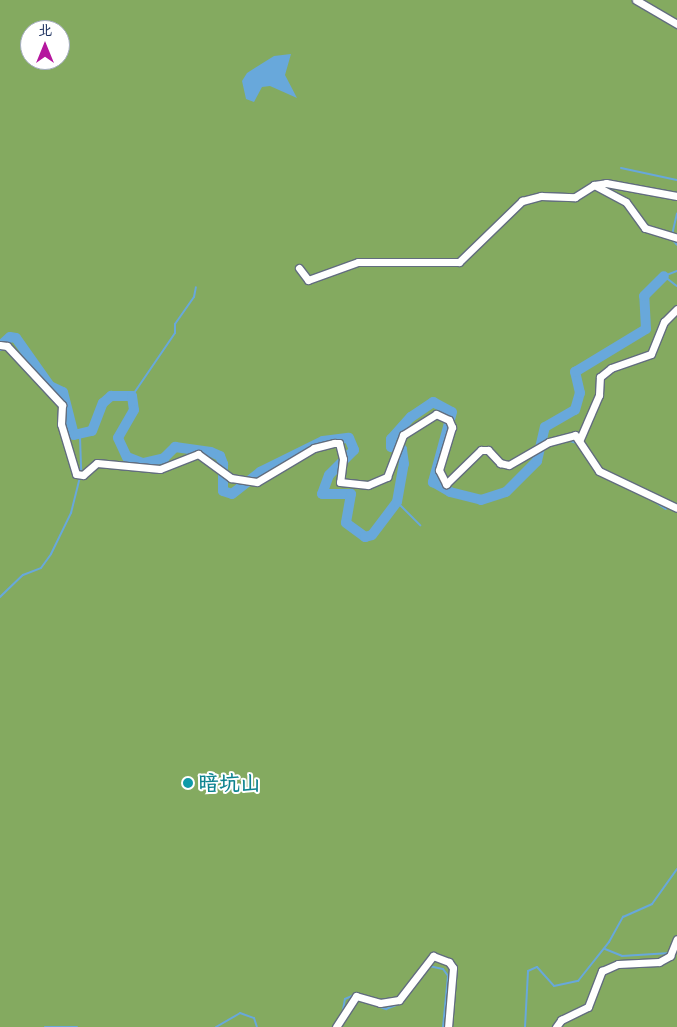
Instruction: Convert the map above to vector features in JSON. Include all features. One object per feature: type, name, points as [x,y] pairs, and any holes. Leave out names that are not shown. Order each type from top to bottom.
[{"type":"street","points":[[636,0],[677,24]]},
{"type":"street","points":[[299,268],[308,280],[358,262],[459,262],[522,201],[541,196],[575,197],[594,185],[606,182],[677,196]]},
{"type":"street","points":[[594,185],[626,202],[645,228],[674,236]]},
{"type":"street","points":[[580,439],[594,412],[600,377],[611,368],[652,354],[664,322],[677,309]]},
{"type":"street","points":[[3,346],[62,405],[61,424],[76,474],[83,475],[97,464],[160,468],[192,454],[210,460],[223,472],[247,482],[334,443],[338,443],[343,461],[340,482],[345,486],[380,480],[396,461],[403,435],[436,414],[449,420],[452,427],[439,470],[446,484],[453,482],[481,450],[488,450],[500,463],[508,465],[560,437],[580,439]]},
{"type":"street","points":[[580,439],[599,471],[677,508]]},
{"type":"street","points":[[556,1027],[561,1020],[588,1007],[602,970],[618,964],[659,962],[671,953],[677,939]]},
{"type":"street","points":[[338,1023],[346,1008],[358,996],[380,1003],[399,1000],[426,960],[439,956],[453,968],[448,1027]]},
{"type":"green space","points":[[0,0],[677,0],[677,1027],[0,1027]]},
{"type":"water","points":[[291,54],[285,75],[297,98],[270,86],[262,87],[254,102],[246,99],[242,81],[247,73],[274,56]]},
{"type":"waterway","points":[[621,168],[677,180]]},
{"type":"waterway","points":[[672,235],[677,214]]},
{"type":"waterway","points":[[673,240],[677,245]]},
{"type":"waterway","points":[[664,276],[677,271]]},
{"type":"waterway","points":[[664,276],[677,286]]},
{"type":"waterway","points":[[0,346],[10,337],[16,338],[50,386],[63,392],[74,435],[92,431],[103,403],[111,396],[132,396],[134,410],[118,438],[127,457],[143,463],[164,458],[175,447],[211,452],[220,456],[223,464],[223,491],[232,494],[260,472],[323,441],[349,438],[354,450],[329,475],[322,494],[351,494],[346,523],[365,537],[372,535],[397,502],[404,464],[402,449],[391,447],[391,439],[411,417],[433,402],[452,412],[433,482],[450,492],[481,500],[506,492],[537,461],[545,427],[575,410],[580,393],[575,372],[646,329],[644,296],[664,276]]},
{"type":"waterway","points":[[132,396],[175,333],[175,324],[194,297],[196,287]]},
{"type":"waterway","points":[[80,437],[81,472]]},
{"type":"waterway","points":[[567,440],[577,443]]},
{"type":"waterway","points":[[541,451],[553,444]]},
{"type":"waterway","points":[[580,448],[587,459]]},
{"type":"waterway","points":[[0,597],[23,575],[41,568],[51,554],[71,513],[80,476]]},
{"type":"waterway","points":[[651,499],[666,509]]},
{"type":"waterway","points":[[397,502],[420,525]]},
{"type":"waterway","points":[[525,1027],[528,971],[537,967],[554,986],[578,981],[609,942],[623,917],[652,904],[677,869]]},
{"type":"waterway","points":[[605,949],[622,956],[670,953]]},
{"type":"waterway","points":[[429,966],[443,969],[448,976],[443,1027]]},
{"type":"waterway","points":[[378,1006],[386,1009],[402,1003],[410,991]]},
{"type":"waterway","points":[[343,1010],[345,999],[356,994]]},
{"type":"waterway","points":[[216,1027],[240,1013],[254,1018],[257,1027]]},
{"type":"waterway","points":[[45,1027],[77,1027]]},
{"type":"place","name":"暗坑山","points":[[188,783]]}]
